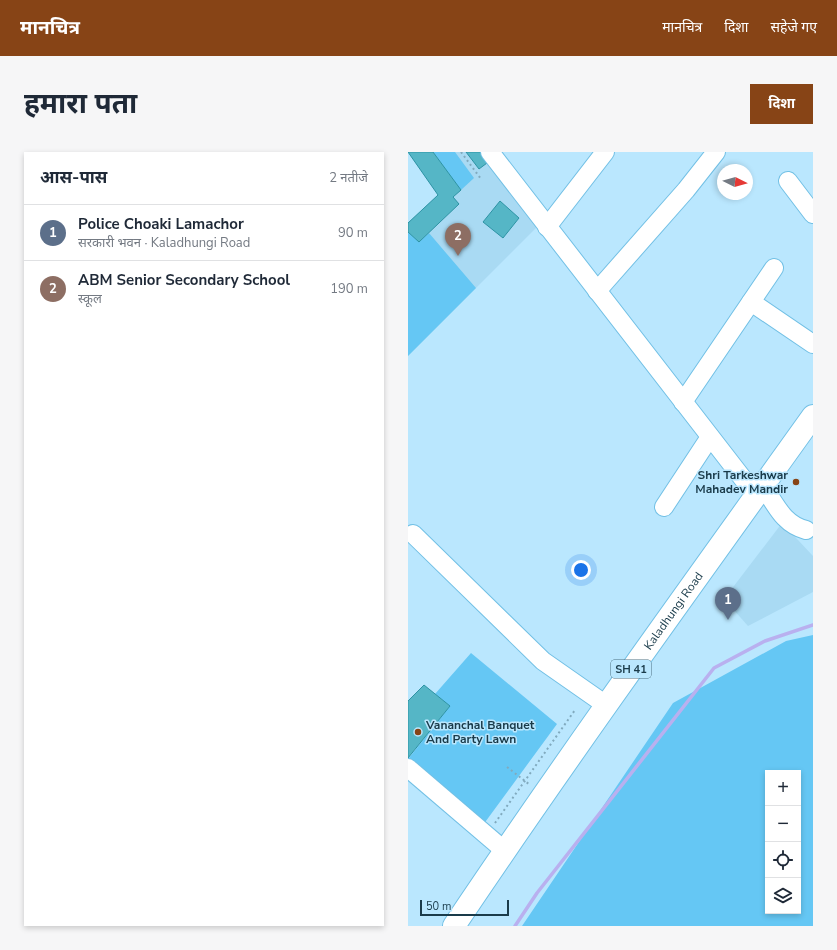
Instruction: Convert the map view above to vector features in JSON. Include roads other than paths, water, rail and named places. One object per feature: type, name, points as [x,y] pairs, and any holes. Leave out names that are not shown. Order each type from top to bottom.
[{"type":"main road","name":"Kaladhungi Road","points":[[454,926],[606,705],[812,421]]},
{"type":"street","points":[[490,152],[710,437],[785,520],[794,527],[806,530]]},
{"type":"street","points":[[547,227],[605,152]]},
{"type":"street","points":[[597,292],[686,190],[716,152]]},
{"type":"street","points":[[788,181],[813,214]]},
{"type":"street","points":[[683,402],[774,268]]},
{"type":"street","points":[[751,302],[813,344]]},
{"type":"street","points":[[664,507],[710,437]]},
{"type":"street","points":[[414,534],[543,661],[606,705]]},
{"type":"street","points":[[408,768],[505,851]]},
{"type":"waterway","points":[[515,926],[537,893],[714,668],[765,641],[813,625]]},
{"type":"place","name":"ABM Senior Secondary School","points":[[458,256]]},
{"type":"place","name":"Shri Tarkeshwar Mahadev Mandir","points":[[796,482]]},
{"type":"place","name":"Police Choaki Lamachor","points":[[728,620]]},
{"type":"place","name":"Vananchal Banquet And Party Lawn","points":[[418,732]]}]
